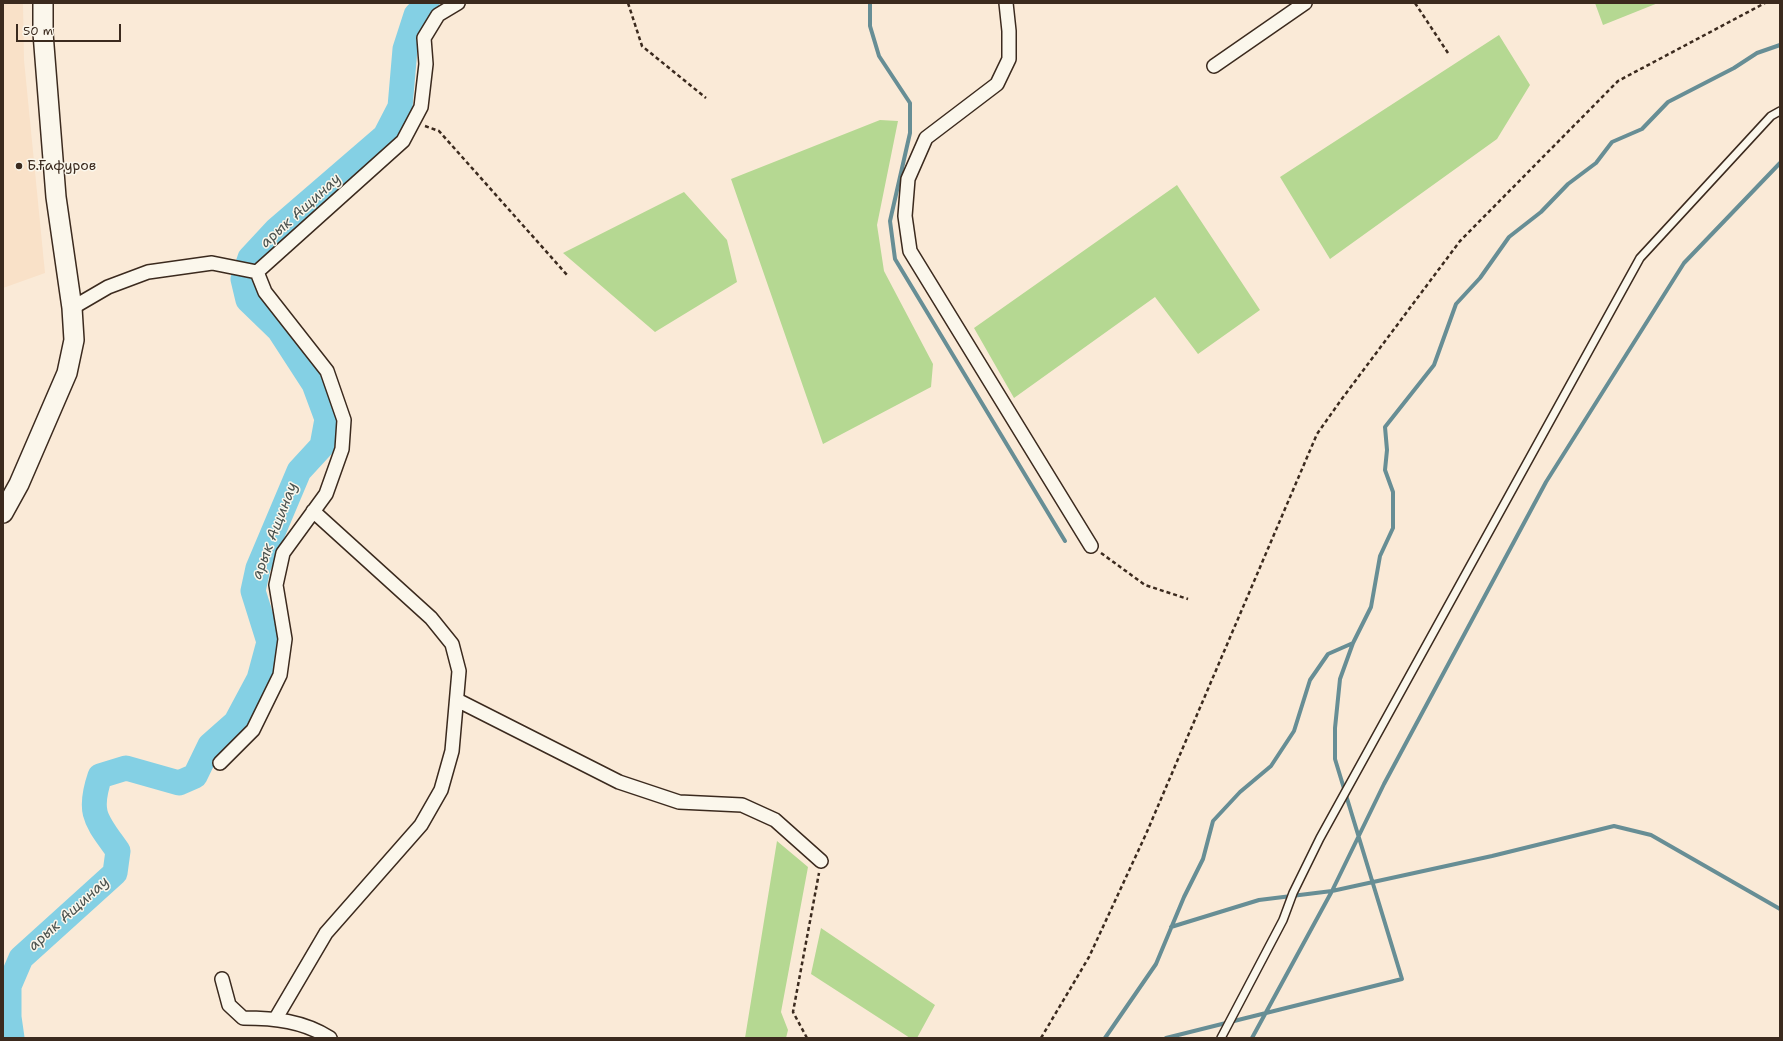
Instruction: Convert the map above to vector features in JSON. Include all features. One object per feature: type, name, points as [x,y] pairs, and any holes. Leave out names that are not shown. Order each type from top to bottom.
[{"type":"main road","points":[[3,513],[19,484],[68,373],[74,340],[72,308],[56,197],[43,32],[43,3]]},
{"type":"street","points":[[256,272],[403,141],[421,107],[426,64],[424,38],[438,15],[458,3]]},
{"type":"street","points":[[1006,3],[1009,31],[1009,59],[997,84],[926,138],[908,179],[905,216],[910,251],[1091,546]]},
{"type":"street","points":[[1214,66],[1305,3]]},
{"type":"street","points":[[72,308],[108,287],[148,272],[212,262],[256,272]]},
{"type":"street","points":[[220,762],[253,730],[280,676],[285,640],[276,585],[283,553],[326,494],[342,449],[344,420],[327,371],[265,292],[256,272]]},
{"type":"street","points":[[276,1018],[326,933],[421,825],[441,790],[452,751],[459,671],[452,644],[431,618],[313,511]]},
{"type":"street","points":[[456,700],[619,782],[679,802],[742,805],[775,820],[821,861]]},
{"type":"street","points":[[222,979],[228,1005],[243,1018],[276,1018],[318,1030],[330,1038]]},
{"type":"lane","points":[[1221,1038],[1283,920],[1293,893],[1320,838],[1640,258],[1771,116],[1780,111]]},
{"type":"path","points":[[628,3],[642,46],[706,98]]},
{"type":"path","points":[[1415,3],[1448,53]]},
{"type":"path","points":[[1041,1038],[1096,943],[1146,834],[1318,434],[1341,400],[1460,241],[1618,81],[1765,3]]},
{"type":"path","points":[[414,121],[439,131],[568,276]]},
{"type":"path","points":[[1091,546],[1145,585],[1188,598]]},
{"type":"path","points":[[807,1038],[793,1012],[821,861]]},
{"type":"shaded area","name":"Б.Ғафуров","points":[[3,3],[23,3],[24,60],[45,273],[3,288]]},
{"type":"green space","points":[[1595,3],[1658,3],[1603,25]]},
{"type":"green space","points":[[1499,35],[1530,85],[1497,139],[1330,259],[1280,177]]},
{"type":"green space","points":[[880,120],[898,121],[877,225],[884,271],[933,364],[931,387],[823,444],[731,179]]},
{"type":"green space","points":[[1177,185],[1260,310],[1198,354],[1155,297],[1014,398],[974,328]]},
{"type":"green space","points":[[684,192],[727,240],[737,282],[655,332],[563,253]]},
{"type":"green space","points":[[777,841],[808,867],[781,1012],[788,1030],[786,1038],[745,1038]]},
{"type":"green space","points":[[821,928],[935,1005],[917,1038],[910,1038],[811,974]]},
{"type":"waterway","name":"арык Ащинау","points":[[12,1038],[9,1017],[9,986],[21,958],[115,873],[118,851],[104,832],[94,809],[94,800],[100,776],[126,768],[179,783],[195,776],[210,745],[236,722],[259,679],[269,642],[253,591],[258,568],[299,471],[322,446],[327,419],[314,384],[279,330],[248,300],[243,279],[250,258],[276,230],[385,136],[400,107],[405,49],[416,15],[427,3]]},
{"type":"waterway","points":[[870,3],[870,26],[879,56],[910,103],[910,133],[890,221],[895,259],[1065,541]]},
{"type":"waterway","points":[[1105,1038],[1156,964],[1184,897],[1203,859],[1213,821],[1240,792],[1271,766],[1294,731],[1310,680],[1328,654],[1353,643],[1371,607],[1380,556],[1393,528],[1393,492],[1385,470],[1387,450],[1385,427],[1434,365],[1456,304],[1480,278],[1509,237],[1541,212],[1568,184],[1596,163],[1612,142],[1642,129],[1668,102],[1734,68],[1757,53],[1780,45]]},
{"type":"waterway","points":[[1252,1038],[1332,891],[1384,784],[1546,482],[1684,263],[1780,163]]},
{"type":"waterway","points":[[1166,1038],[1402,979],[1335,759],[1335,728],[1340,679],[1353,643]]},
{"type":"waterway","points":[[1171,927],[1259,900],[1332,891],[1492,856],[1614,826],[1651,835],[1780,909]]},
{"type":"place","name":"Б.Ғафуров","points":[[19,166]]}]
